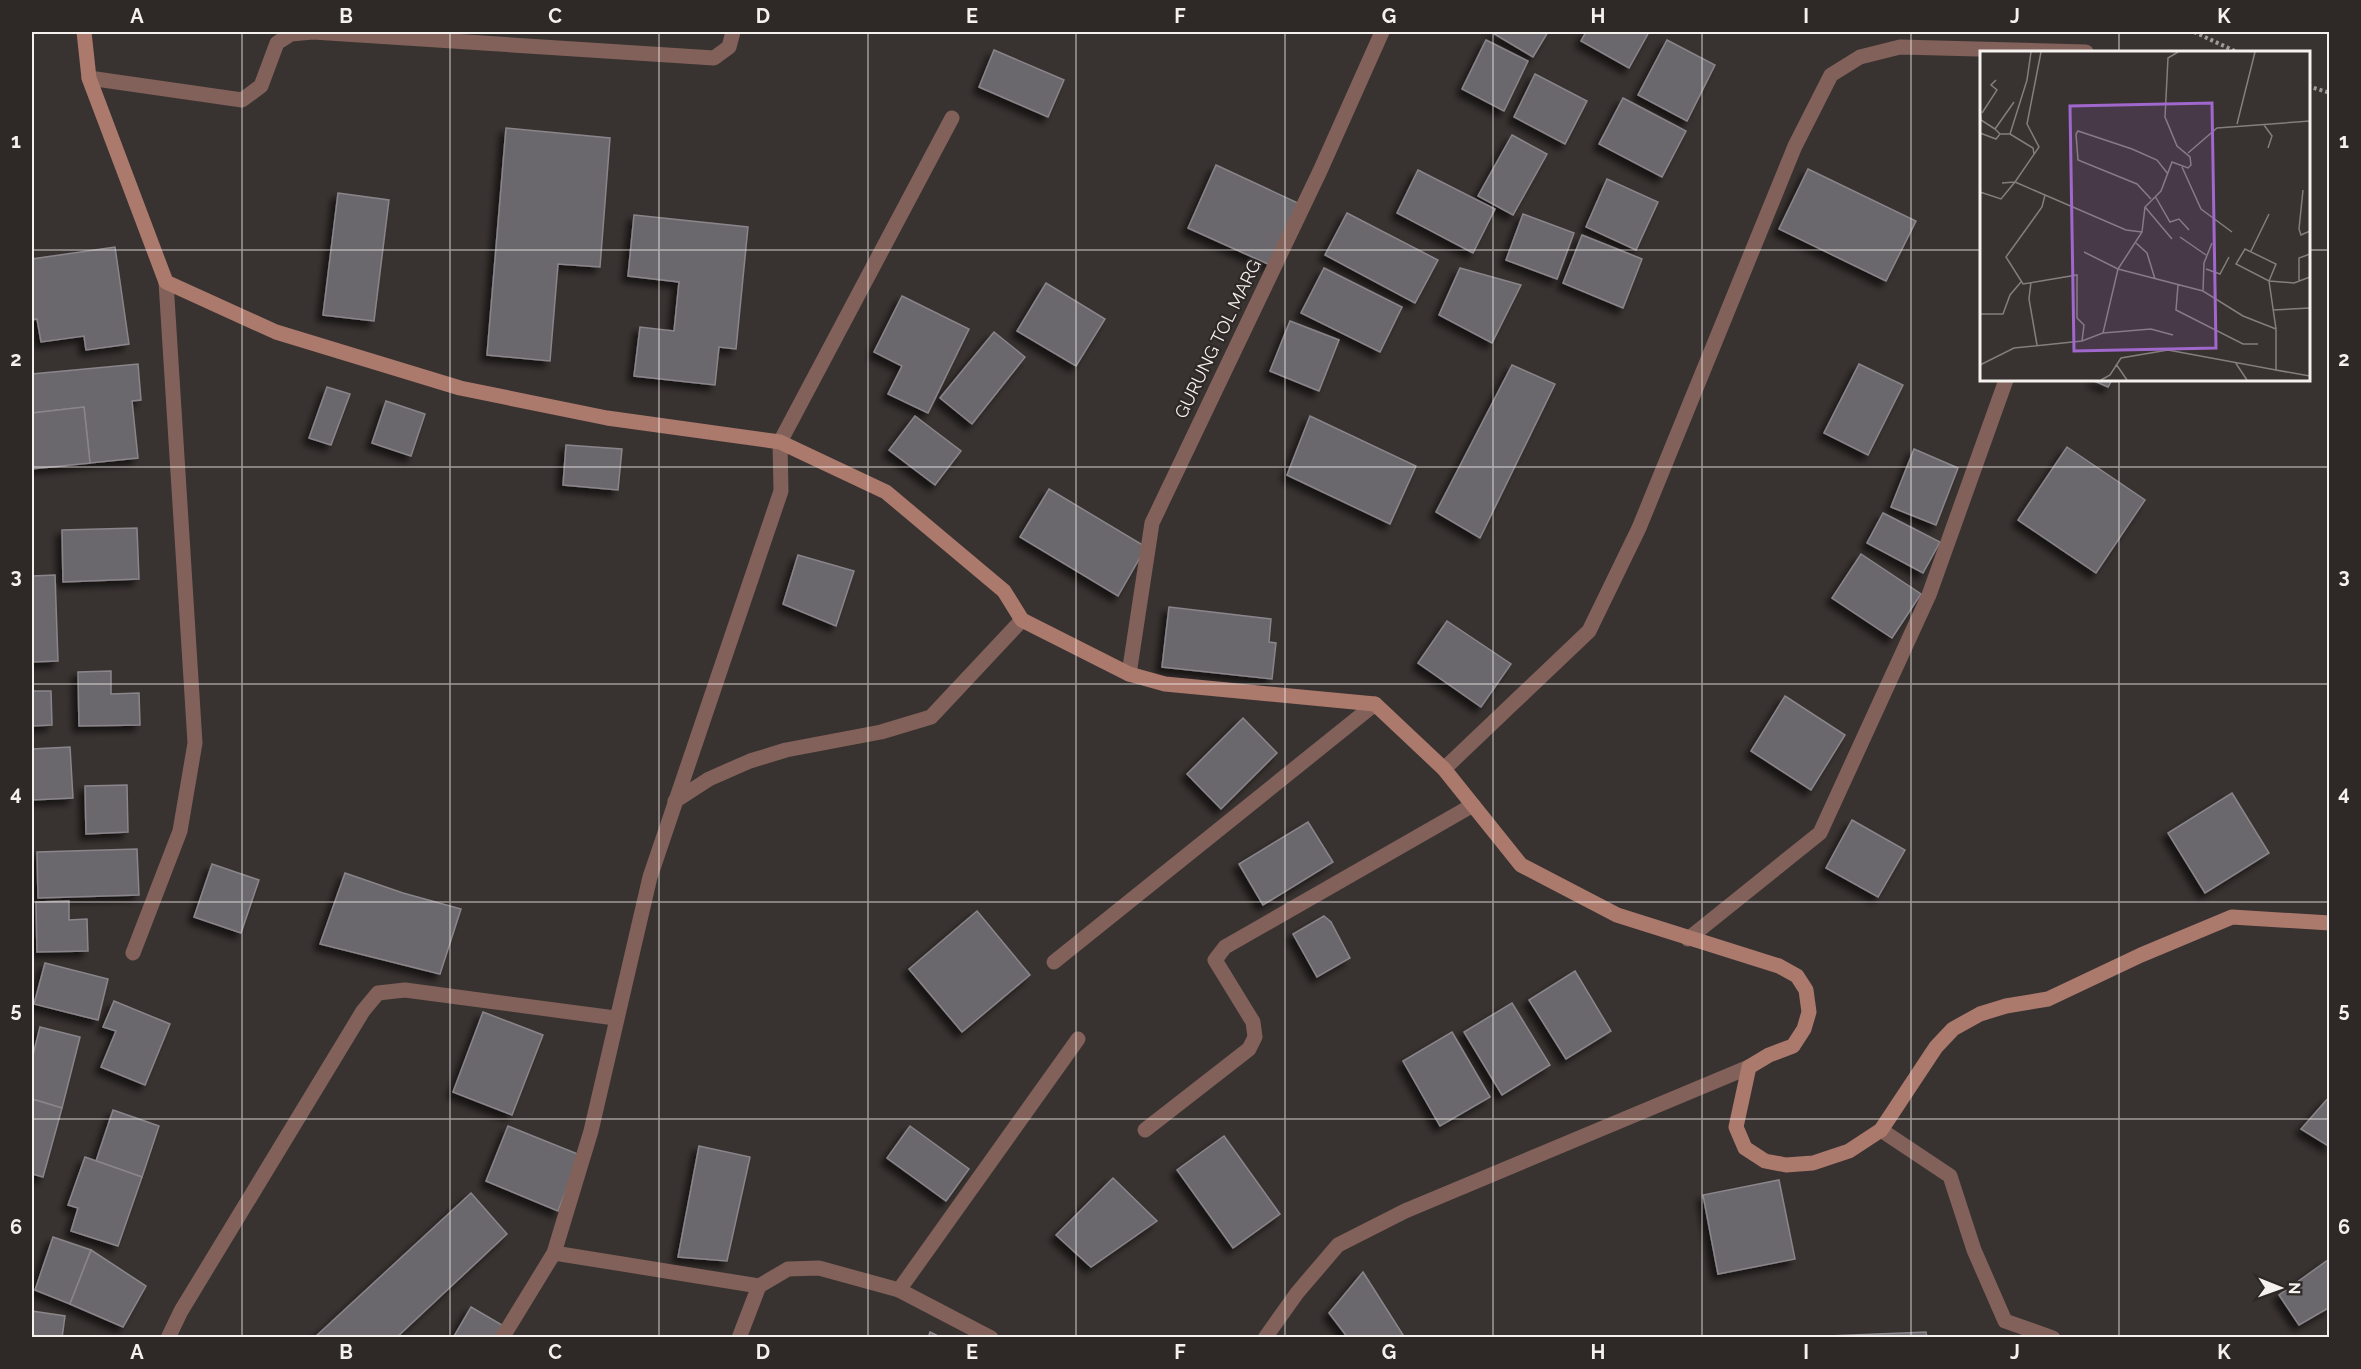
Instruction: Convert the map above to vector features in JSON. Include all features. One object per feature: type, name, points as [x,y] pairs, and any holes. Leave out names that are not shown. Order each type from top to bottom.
[{"type":"main road","points":[[84,32],[89,78],[166,282],[276,332],[460,388],[607,418],[780,442],[886,492],[1004,591],[1022,621],[1129,674],[1165,684],[1375,704],[1444,770],[1521,866],[1617,915],[1779,966],[1797,976],[1806,990],[1809,1012],[1804,1029],[1793,1046],[1768,1055],[1749,1067],[1736,1127],[1745,1148],[1765,1161],[1786,1165],[1813,1163],[1849,1151],[1881,1130],[1936,1047],[1953,1029],[1980,1014],[2006,1006],[2048,999],[2141,955],[2232,917],[2330,923]]},
{"type":"street","points":[[89,78],[242,100],[261,86],[277,43],[291,34],[313,32],[714,58],[729,47],[733,32]]},
{"type":"street","name":"GURUNG TOL MARG","points":[[1129,674],[1152,523],[1320,171],[1382,32]]},
{"type":"street","points":[[1444,770],[1589,631],[1639,528],[1795,146],[1831,75],[1860,57],[1900,47],[2049,51]]},
{"type":"street","points":[[502,1338],[554,1253],[591,1131],[615,1018],[650,877],[781,491],[780,442],[952,118]]},
{"type":"street","points":[[133,953],[180,831],[195,743],[166,282]]},
{"type":"street","points":[[1688,939],[1820,833],[1929,595],[2006,381]]},
{"type":"street","points":[[675,801],[709,779],[750,761],[786,750],[881,732],[931,717],[1022,621]]},
{"type":"street","points":[[1054,962],[1375,704]]},
{"type":"street","points":[[1145,1130],[1249,1049],[1255,1037],[1253,1022],[1215,960],[1225,947],[1473,805]]},
{"type":"street","points":[[168,1338],[187,1301],[363,1011],[378,993],[405,990],[615,1018]]},
{"type":"street","points":[[899,1290],[1078,1040]]},
{"type":"street","points":[[1265,1338],[1297,1293],[1338,1245],[1405,1211],[1749,1067]]},
{"type":"street","points":[[1881,1130],[1950,1176],[1974,1250],[2006,1321],[2053,1338]]},
{"type":"street","points":[[554,1253],[759,1286]]},
{"type":"street","points":[[739,1338],[759,1286],[788,1269],[819,1268],[899,1290],[991,1338]]},
{"type":"path","points":[[2194,32],[2235,51]]},
{"type":"path","points":[[2310,87],[2330,93]]},
{"type":"building","points":[[1491,32],[1548,32],[1533,57]]},
{"type":"building","points":[[1586,32],[1649,32],[1629,68],[1581,41]]},
{"type":"building","points":[[1486,40],[1528,61],[1504,111],[1462,89]]},
{"type":"building","points":[[1667,40],[1715,65],[1687,121],[1638,95]]},
{"type":"building","points":[[994,50],[1064,80],[1048,117],[979,87]]},
{"type":"building","points":[[1535,74],[1587,101],[1565,144],[1514,117]]},
{"type":"building","points":[[1623,98],[1686,131],[1662,177],[1599,144]]},
{"type":"building","points":[[506,128],[610,138],[600,267],[558,264],[550,361],[487,355]]},
{"type":"building","points":[[1512,135],[1547,154],[1513,215],[1478,196]]},
{"type":"building","points":[[1216,165],[1298,203],[1270,265],[1188,228]]},
{"type":"building","points":[[1808,169],[1916,221],[1886,281],[1779,229]]},
{"type":"building","points":[[1418,170],[1495,209],[1473,253],[1397,213]]},
{"type":"building","points":[[1607,179],[1658,202],[1636,250],[1586,227]]},
{"type":"building","points":[[338,193],[389,200],[374,321],[323,315]]},
{"type":"building","points":[[1347,213],[1438,260],[1415,303],[1325,255]]},
{"type":"building","points":[[1523,214],[1574,233],[1557,279],[1506,260]]},
{"type":"building","points":[[634,215],[748,227],[736,349],[719,347],[715,385],[634,376],[640,327],[674,331],[679,282],[628,276]]},
{"type":"building","points":[[1582,235],[1642,259],[1623,308],[1563,283]]},
{"type":"building","points":[[115,247],[129,344],[86,350],[84,336],[41,342],[37,319],[32,320],[32,259]]},
{"type":"building","points":[[1324,268],[1402,307],[1380,352],[1301,313]]},
{"type":"building","points":[[1460,268],[1521,285],[1492,343],[1439,315]]},
{"type":"building","points":[[1046,283],[1105,319],[1076,366],[1017,331]]},
{"type":"building","points":[[902,296],[969,329],[928,413],[888,394],[902,366],[874,352]]},
{"type":"building","points":[[1290,321],[1339,340],[1319,391],[1270,371]]},
{"type":"building","points":[[994,332],[1025,357],[972,424],[940,398]]},
{"type":"building","points":[[138,364],[141,400],[132,401],[138,458],[90,463],[84,407],[32,413],[32,374]]},
{"type":"building","points":[[1859,364],[1903,385],[1868,455],[1824,433]]},
{"type":"building","points":[[1512,365],[1555,384],[1480,538],[1436,512]]},
{"type":"building","points":[[2094,381],[2111,381],[2108,387]]},
{"type":"building","points":[[327,387],[350,394],[331,445],[309,438]]},
{"type":"building","points":[[386,401],[425,414],[411,456],[372,443]]},
{"type":"building","points":[[84,407],[90,463],[32,469],[32,413]]},
{"type":"building","points":[[915,416],[961,451],[935,485],[889,450]]},
{"type":"building","points":[[1310,416],[1416,466],[1390,524],[1287,475]]},
{"type":"building","points":[[566,445],[622,449],[618,490],[563,485]]},
{"type":"building","points":[[2067,447],[2145,500],[2096,573],[2018,520]]},
{"type":"building","points":[[1914,449],[1958,468],[1936,525],[1891,507]]},
{"type":"building","points":[[1049,489],[1146,547],[1118,596],[1020,537]]},
{"type":"building","points":[[1883,513],[1940,542],[1923,573],[1867,543]]},
{"type":"building","points":[[137,528],[139,579],[63,582],[62,530]]},
{"type":"building","points":[[1861,554],[1921,594],[1892,638],[1832,598]]},
{"type":"building","points":[[798,555],[854,571],[836,626],[783,604]]},
{"type":"building","points":[[55,575],[58,661],[32,662],[32,576]]},
{"type":"building","points":[[1169,607],[1271,619],[1269,642],[1276,643],[1272,679],[1162,667]]},
{"type":"building","points":[[1447,621],[1511,664],[1481,707],[1418,663]]},
{"type":"building","points":[[111,671],[111,694],[139,693],[140,725],[79,726],[78,672]]},
{"type":"building","points":[[32,691],[51,691],[52,725],[32,726]]},
{"type":"building","points":[[1785,696],[1845,735],[1811,790],[1751,751]]},
{"type":"building","points":[[1243,718],[1277,753],[1221,809],[1187,774]]},
{"type":"building","points":[[70,747],[73,798],[32,800],[32,749]]},
{"type":"building","points":[[127,785],[128,832],[86,834],[85,786]]},
{"type":"building","points":[[2232,793],[2269,853],[2205,893],[2168,833]]},
{"type":"building","points":[[1852,820],[1905,850],[1878,897],[1826,868]]},
{"type":"building","points":[[1308,822],[1333,862],[1263,905],[1239,864]]},
{"type":"building","points":[[137,849],[139,895],[38,898],[37,852]]},
{"type":"building","points":[[212,864],[259,880],[241,933],[194,917]]},
{"type":"building","points":[[345,873],[403,893],[461,909],[440,974],[320,944]]},
{"type":"building","points":[[69,901],[69,920],[87,919],[88,951],[37,952],[36,902]]},
{"type":"building","points":[[977,911],[1030,975],[962,1032],[909,969]]},
{"type":"building","points":[[1324,916],[1331,922],[1350,958],[1317,977],[1293,934]]},
{"type":"building","points":[[45,963],[108,979],[98,1020],[34,1004]]},
{"type":"building","points":[[1575,971],[1611,1031],[1566,1059],[1529,1000]]},
{"type":"building","points":[[114,1001],[170,1024],[145,1085],[101,1067],[116,1031],[103,1027]]},
{"type":"building","points":[[1512,1003],[1550,1065],[1502,1095],[1464,1032]]},
{"type":"building","points":[[483,1012],[543,1035],[512,1115],[453,1092]]},
{"type":"building","points":[[40,1027],[80,1037],[62,1108],[32,1099],[32,1059]]},
{"type":"building","points":[[1452,1032],[1490,1097],[1440,1126],[1403,1061]]},
{"type":"building","points":[[2330,1096],[2330,1147],[2301,1129]]},
{"type":"building","points":[[32,1099],[62,1108],[43,1177],[32,1174]]},
{"type":"building","points":[[113,1110],[159,1126],[142,1177],[96,1161]]},
{"type":"building","points":[[508,1126],[580,1155],[558,1211],[486,1181]]},
{"type":"building","points":[[910,1126],[969,1169],[946,1201],[887,1158]]},
{"type":"building","points":[[1224,1136],[1280,1214],[1233,1248],[1177,1170]]},
{"type":"building","points":[[699,1146],[750,1157],[727,1261],[678,1257]]},
{"type":"building","points":[[85,1157],[142,1177],[118,1246],[71,1231],[78,1208],[68,1205]]},
{"type":"building","points":[[1113,1178],[1157,1221],[1091,1267],[1056,1235]]},
{"type":"building","points":[[1779,1180],[1795,1259],[1718,1274],[1703,1195]]},
{"type":"building","points":[[471,1193],[507,1234],[396,1338],[314,1338]]},
{"type":"building","points":[[53,1237],[91,1250],[70,1304],[35,1290]]},
{"type":"building","points":[[91,1250],[146,1286],[123,1327],[70,1304]]},
{"type":"building","points":[[2328,1260],[2330,1307],[2299,1325],[2279,1295]]},
{"type":"building","points":[[1363,1272],[1405,1338],[1348,1338],[1329,1313]]},
{"type":"building","points":[[471,1307],[502,1325],[495,1338],[453,1338]]},
{"type":"building","points":[[32,1311],[65,1316],[62,1338],[32,1338]]},
{"type":"building","points":[[930,1332],[942,1338],[928,1338]]},
{"type":"building","points":[[1926,1332],[1927,1338],[1779,1338]]}]
